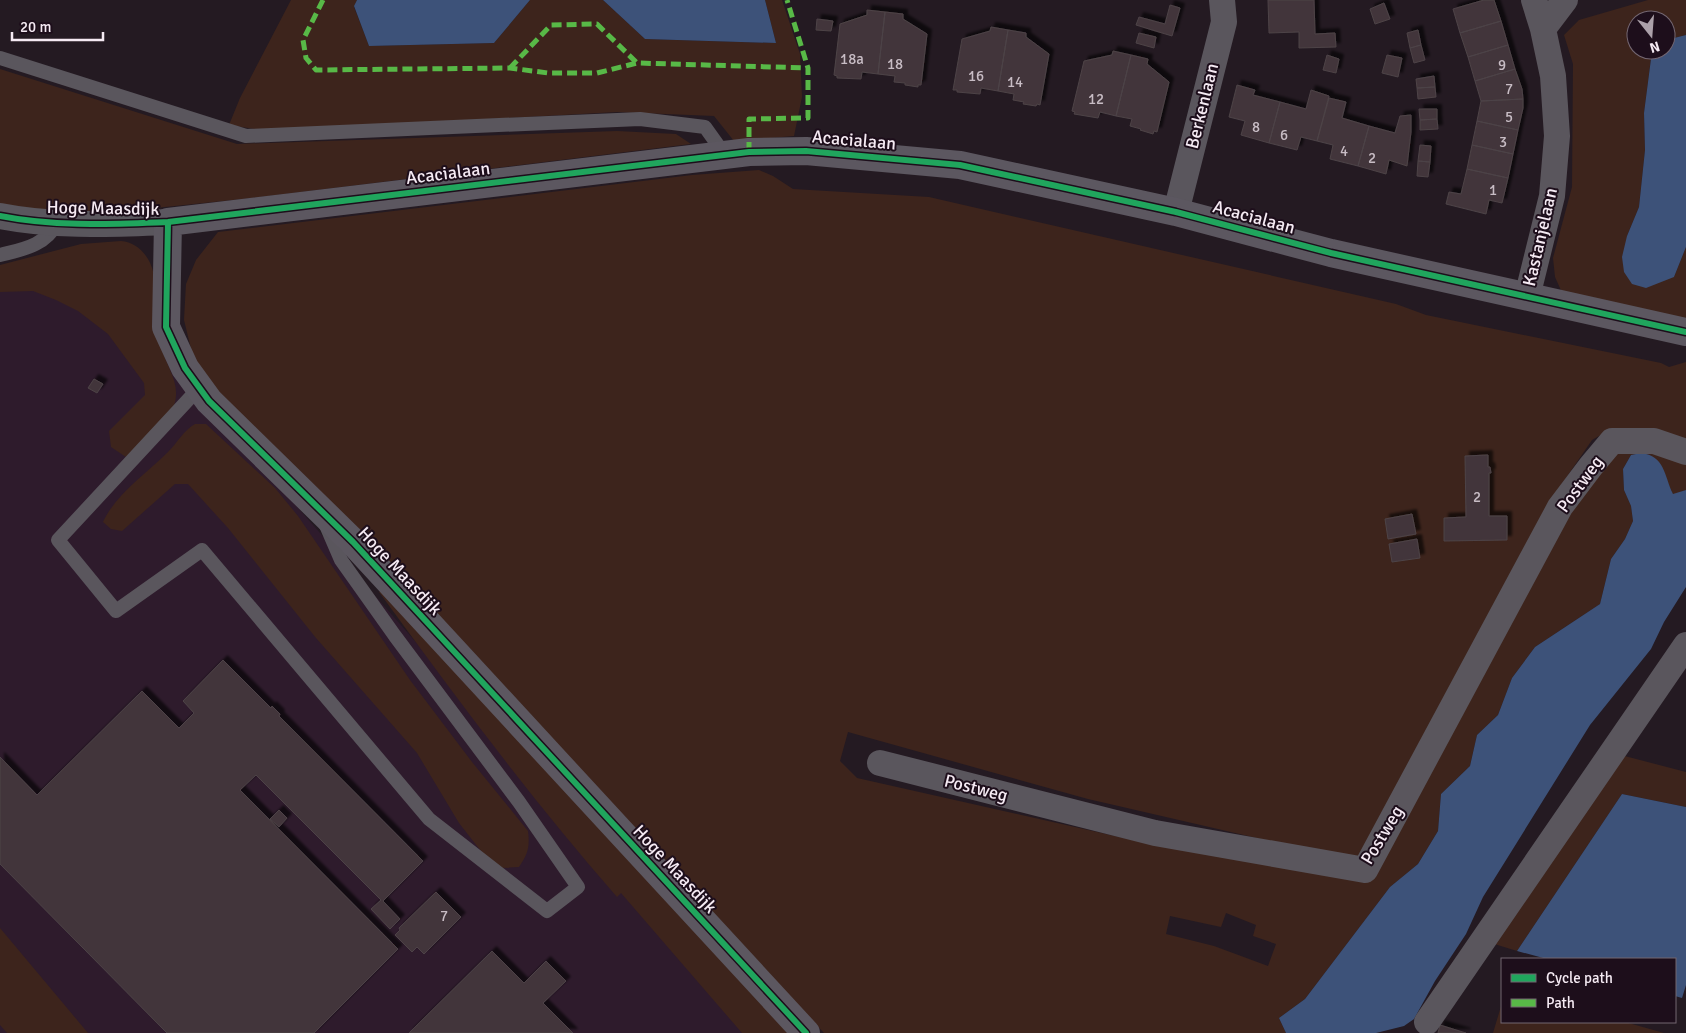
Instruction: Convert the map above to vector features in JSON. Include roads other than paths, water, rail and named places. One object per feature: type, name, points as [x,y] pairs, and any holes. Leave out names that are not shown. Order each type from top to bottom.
[{"type":"street","name":"Berkenlaan","points":[[1176,212],[1224,22],[1222,0]]},
{"type":"street","name":"Kastanjelaan","points":[[1527,297],[1552,196],[1557,136],[1553,76],[1543,29],[1534,0]]},
{"type":"street","points":[[1543,29],[1565,0]]},
{"type":"street","name":"Acacialaan","points":[[168,222],[749,152],[806,151],[960,165],[1176,212],[1331,253],[1686,332]]},
{"type":"street","name":"Hoge Maasdijk","points":[[0,216],[27,221],[93,225],[168,222],[166,327],[186,368],[209,401],[321,511],[422,616],[806,1033]]},
{"type":"street","name":"Postweg","points":[[880,763],[1155,833],[1365,870],[1560,507],[1591,466],[1612,441],[1654,441],[1686,452]]},
{"type":"street","points":[[1427,1022],[1686,645]]},
{"type":"lane","points":[[0,58],[246,136],[640,120],[705,127],[725,155]]},
{"type":"lane","points":[[0,255],[38,244],[52,232],[57,223]]},
{"type":"lane","points":[[200,387],[58,540],[116,611],[202,550],[429,819],[547,911],[578,887],[519,802],[395,636],[342,560],[329,534],[321,511]]},
{"type":"water","points":[[357,0],[530,0],[494,43],[369,46],[354,6]]},
{"type":"water","points":[[603,0],[765,0],[776,43],[645,39]]},
{"type":"water","points":[[1686,35],[1686,247],[1674,277],[1646,288],[1632,284],[1624,272],[1622,257],[1627,236],[1639,207],[1645,150],[1644,113],[1651,60],[1676,60],[1676,38]]},
{"type":"water","points":[[1641,453],[1655,458],[1659,462],[1673,494],[1686,490],[1686,587],[1664,622],[1651,649],[1590,725],[1483,897],[1466,934],[1435,981],[1414,1019],[1404,1026],[1376,1033],[1286,1033],[1279,1018],[1305,999],[1390,887],[1418,864],[1438,831],[1441,794],[1470,766],[1477,735],[1498,715],[1512,678],[1535,647],[1600,604],[1611,559],[1625,539],[1633,521],[1631,506],[1624,490],[1623,469],[1631,455]]},
{"type":"water","points":[[1622,794],[1686,807],[1686,985],[1682,998],[1676,996],[1676,958],[1543,958],[1517,951]]}]
